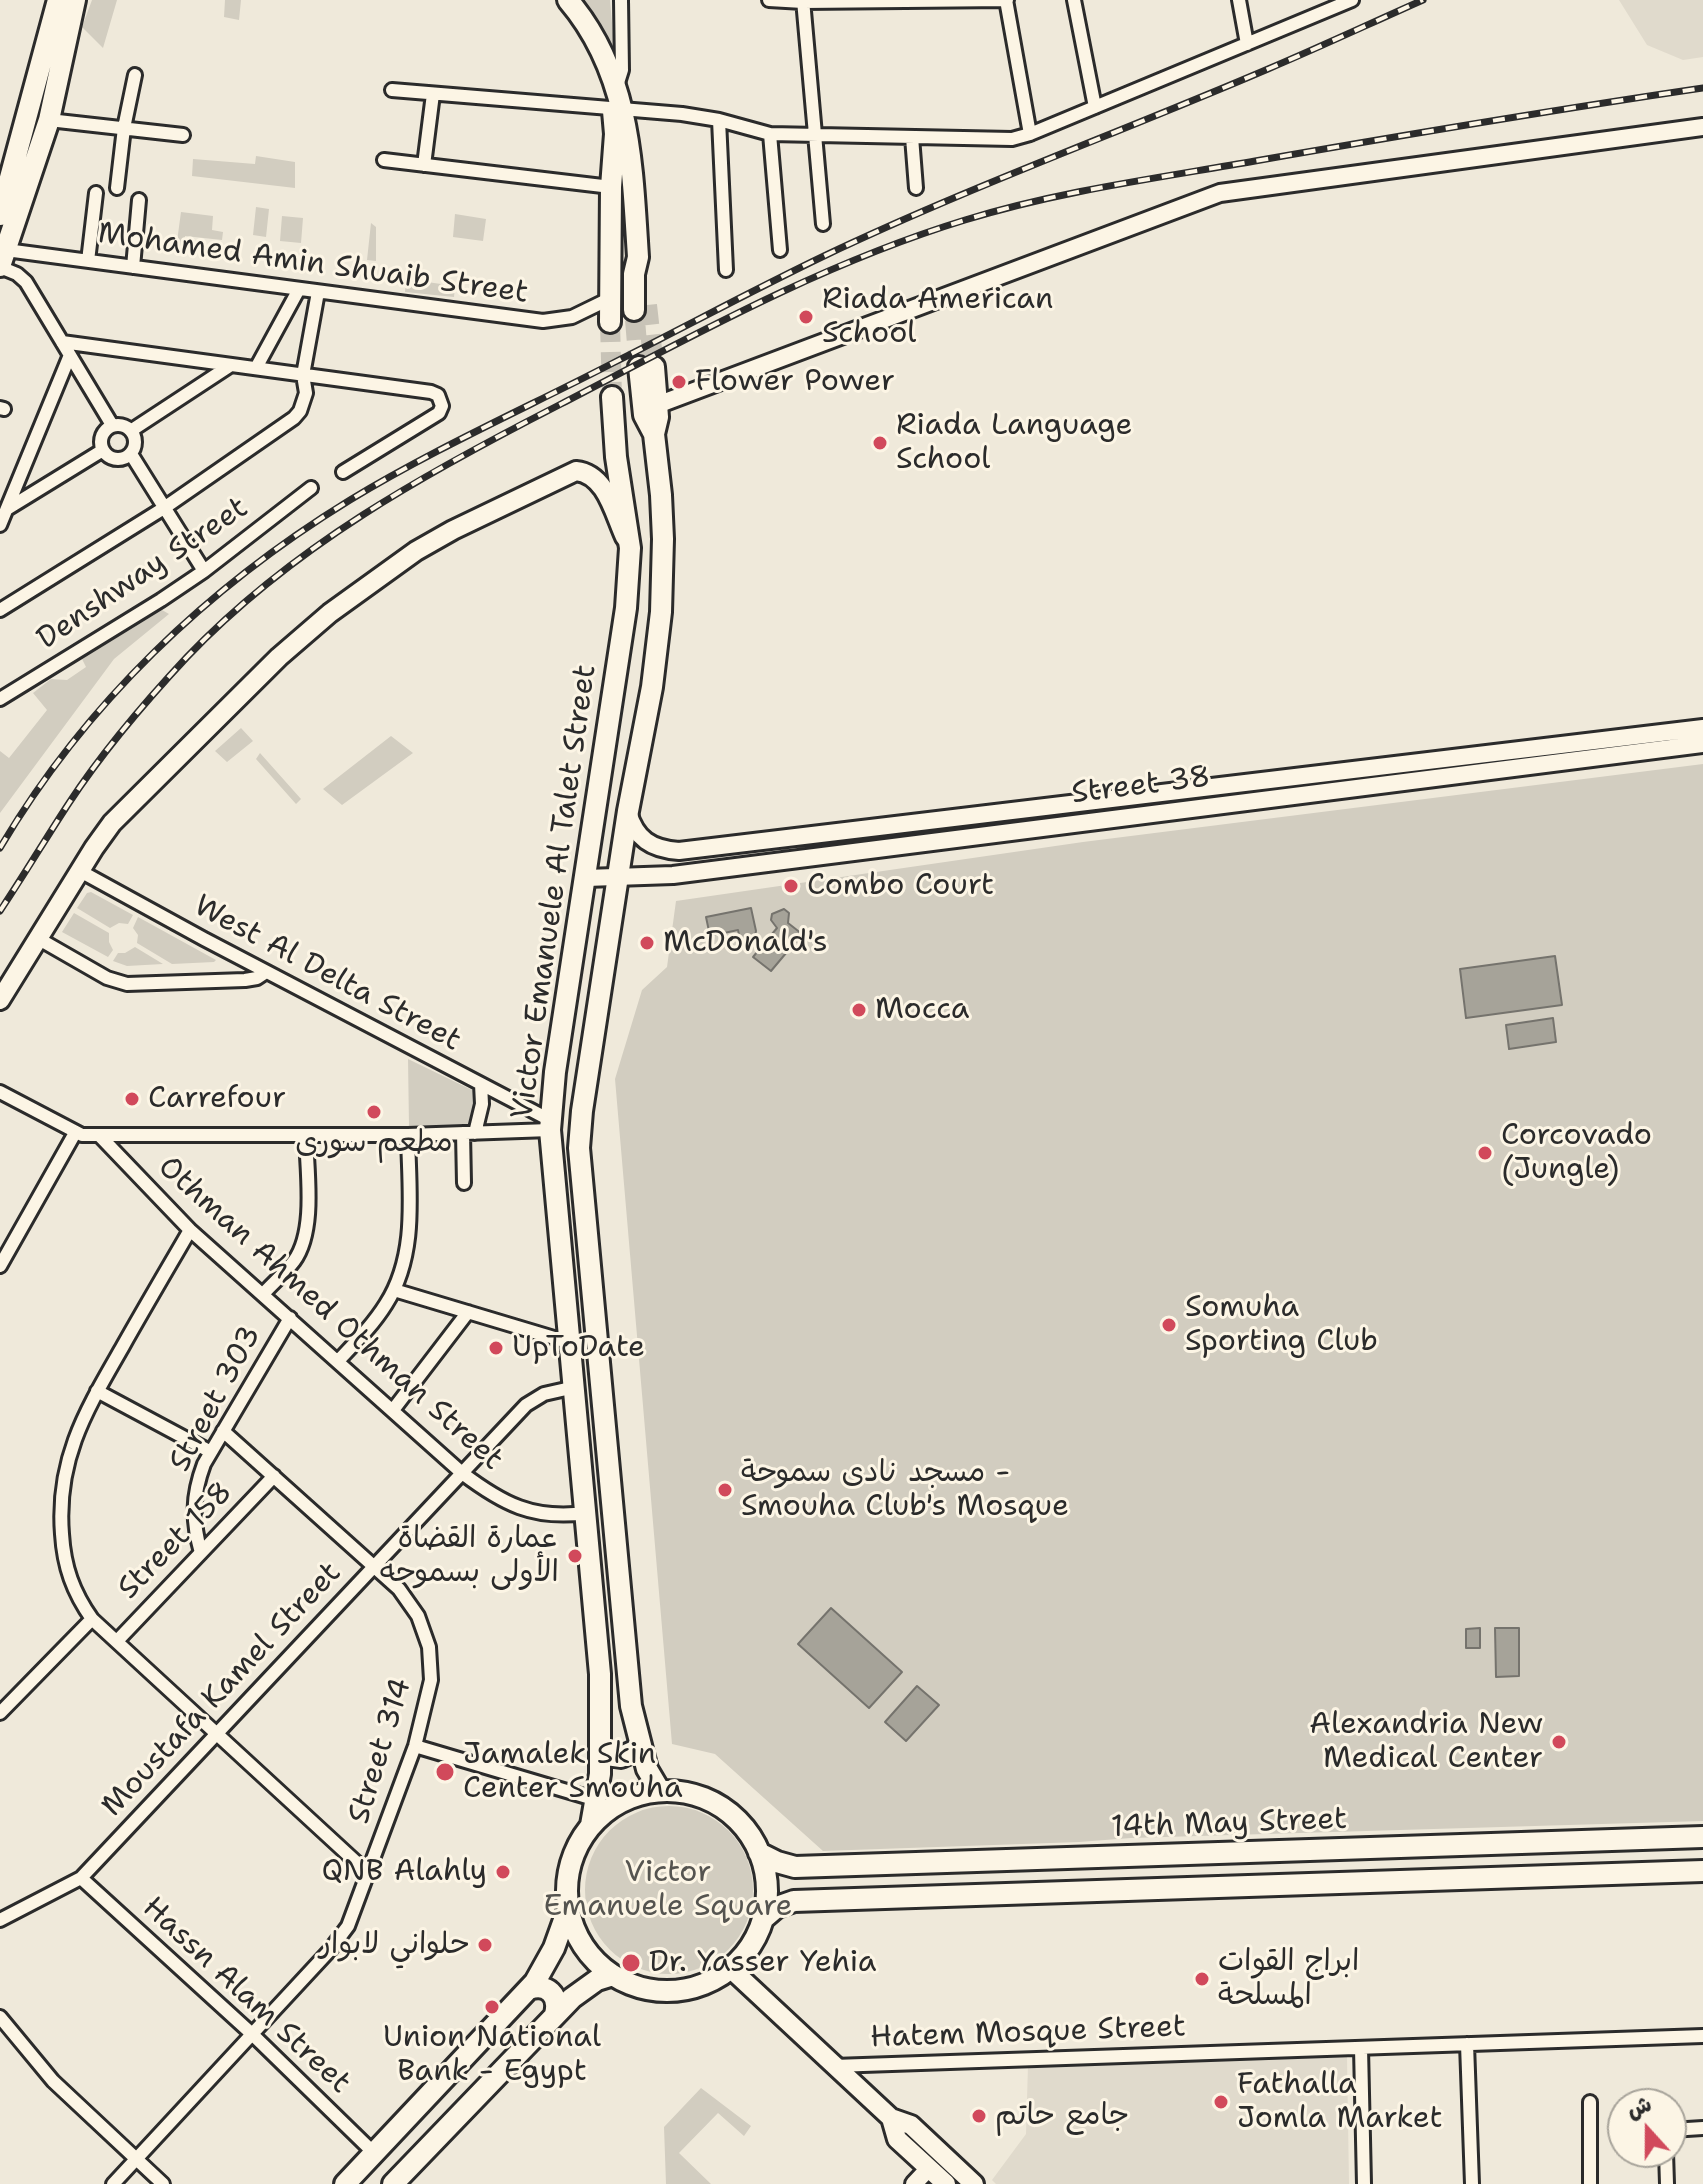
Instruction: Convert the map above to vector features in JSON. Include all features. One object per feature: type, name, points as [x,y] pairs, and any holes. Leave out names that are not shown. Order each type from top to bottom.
[{"type":"main road","points":[[1,208],[58,0]]},
{"type":"main road","points":[[2,261],[49,120],[75,0]]},
{"type":"main road","points":[[568,0],[589,28],[606,64],[630,149],[638,257],[644,273],[641,308]]},
{"type":"main road","points":[[610,322],[611,187],[616,100]]},
{"type":"main road","name":"Victor Emanuele Al Talet Street","points":[[654,434],[658,423],[657,405],[647,367],[644,415],[654,434],[663,524],[661,612],[652,687],[628,811],[582,1111],[579,1148],[631,1706],[647,1769],[660,1791]]},
{"type":"main road","name":"Victor Emanuele Al Talet Street","points":[[591,1825],[597,1800],[600,1754],[600,1674],[550,1125],[556,1061],[626,608],[630,548],[616,457],[612,397]]},
{"type":"main road","points":[[0,1000],[112,823],[279,657],[330,613],[416,551],[576,471],[587,472],[596,478],[630,548]]},
{"type":"main road","points":[[626,608],[661,612]]},
{"type":"main road","points":[[600,1754],[621,1757],[641,1748]]},
{"type":"main road","points":[[660,1791],[687,1793],[712,1802],[734,1817],[749,1833],[759,1853],[766,1880],[763,1919],[750,1945],[730,1968],[704,1983],[674,1990],[632,1984],[613,1975],[580,1941],[568,1909],[568,1876],[572,1858],[591,1825],[615,1805],[660,1791]]},
{"type":"main road","name":"14th May Street","points":[[759,1853],[795,1867],[1703,1837]]},
{"type":"main road","points":[[1328,1884],[1323,1870],[1326,1856],[1331,1850]]},
{"type":"main road","name":"14th May Street","points":[[763,1919],[777,1907],[794,1901],[1703,1871]]},
{"type":"main road","points":[[345,2184],[529,1989],[547,1964],[568,1909]]},
{"type":"main road","points":[[730,1968],[891,2118],[911,2125],[974,2184]]},
{"type":"main road","points":[[393,2184],[555,2014],[590,1984],[613,1975]]},
{"type":"main road","points":[[529,1989],[544,1987],[551,1992],[557,2006],[555,2014]]},
{"type":"main road","points":[[891,2118],[897,2139],[946,2184]]},
{"type":"street","points":[[616,100],[622,70],[621,0]]},
{"type":"street","points":[[769,0],[1006,0],[1030,134]]},
{"type":"street","points":[[1074,0],[1095,107]]},
{"type":"street","points":[[1239,0],[1247,44]]},
{"type":"street","points":[[392,90],[616,100],[645,109],[719,120],[770,134],[1012,139],[1352,0]]},
{"type":"street","points":[[803,1],[823,224]]},
{"type":"street","points":[[117,188],[124,128],[135,75]]},
{"type":"street","points":[[424,165],[433,94]]},
{"type":"street","points":[[49,120],[183,135]]},
{"type":"street","points":[[719,120],[726,270]]},
{"type":"street","points":[[657,405],[1220,193],[1703,127]]},
{"type":"street","points":[[770,134],[780,250]]},
{"type":"street","points":[[912,137],[916,188]]},
{"type":"street","points":[[384,160],[611,187]]},
{"type":"street","points":[[88,261],[96,193]]},
{"type":"street","points":[[133,267],[139,200]]},
{"type":"street","points":[[2,261],[26,282],[112,425]]},
{"type":"street","name":"Mohamed Amin Shuaib Street","points":[[2,261],[88,261],[543,321],[572,317],[609,299]]},
{"type":"street","points":[[256,368],[299,289]]},
{"type":"street","points":[[0,610],[164,508],[294,418],[304,402],[306,384],[303,375],[318,292]]},
{"type":"street","points":[[62,342],[431,392],[441,398],[439,413],[343,472]]},
{"type":"street","points":[[0,525],[3,511],[70,355]]},
{"type":"street","points":[[132,430],[231,365]]},
{"type":"street","points":[[112,425],[125,425],[132,430],[136,442],[131,454],[116,459],[103,450],[102,435],[112,425]]},
{"type":"street","points":[[3,511],[103,450]]},
{"type":"street","points":[[131,454],[204,571]]},
{"type":"street","name":"Denshway Street","points":[[0,699],[204,571],[311,488]]},
{"type":"street","name":"Street 38","points":[[628,811],[641,839],[657,848],[679,851],[1703,728]]},
{"type":"street","name":"Street 38","points":[[586,878],[673,875],[1703,744]]},
{"type":"street","name":"West Al Delta Street","points":[[80,871],[481,1084],[550,1125]]},
{"type":"street","points":[[39,939],[107,978],[127,984],[245,980],[257,978],[266,972]]},
{"type":"street","points":[[464,1183],[469,1133],[482,1104],[481,1084]]},
{"type":"street","points":[[0,1092],[75,1133],[99,1135],[408,1135],[550,1125]]},
{"type":"street","points":[[0,1266],[75,1133]]},
{"type":"street","name":"Othman Ahmed Othman Street","points":[[99,1135],[190,1230],[462,1473],[495,1497],[518,1508],[553,1515],[586,1513]]},
{"type":"street","points":[[338,1361],[377,1317],[403,1268],[409,1230],[408,1135]]},
{"type":"street","points":[[263,1294],[295,1260],[302,1245],[307,1213],[306,1136]]},
{"type":"street","points":[[190,1230],[77,1429],[68,1456],[60,1510],[64,1560],[70,1581],[92,1619],[369,1874]]},
{"type":"street","points":[[394,1290],[571,1343]]},
{"type":"street","points":[[393,1410],[468,1312]]},
{"type":"street","name":"Street 303","points":[[201,1553],[194,1528],[196,1486],[211,1452],[290,1318]]},
{"type":"street","name":"Moustafa Kamel Street","points":[[0,1920],[81,1878],[531,1400],[575,1387]]},
{"type":"street","points":[[97,1391],[211,1452]]},
{"type":"street","name":"Street 314","points":[[113,2184],[340,1939],[355,1913],[415,1746],[431,1680],[429,1647],[421,1624],[399,1589],[223,1431]]},
{"type":"street","name":"Street 158","points":[[117,1641],[274,1476]]},
{"type":"street","points":[[0,1713],[92,1619]]},
{"type":"street","points":[[415,1746],[597,1800]]},
{"type":"street","name":"Hassn Alam Street","points":[[81,1878],[252,2034],[374,2153]]},
{"type":"street","points":[[0,2017],[53,2081],[163,2184]]},
{"type":"street","name":"Hatem Mosque Street","points":[[834,2066],[1703,2036]]},
{"type":"street","points":[[1467,2044],[1472,2184]]},
{"type":"street","points":[[1361,2048],[1364,2184]]},
{"type":"street","points":[[1590,2102],[1590,2184]]},
{"type":"street","points":[[914,2184],[929,2168]]},
{"type":"shaded area","points":[[1619,0],[1703,0],[1703,57],[1683,60],[1647,45]]},
{"type":"shaded area","points":[[751,908],[756,931],[754,940],[740,940],[738,930],[710,936],[706,917]]},
{"type":"shaded area","points":[[784,909],[789,913],[788,923],[802,934],[771,971],[753,957],[777,928],[771,920],[772,914]]},
{"type":"shaded area","points":[[1555,956],[1562,1005],[1466,1018],[1460,969]]},
{"type":"shaded area","points":[[1553,1018],[1556,1042],[1509,1049],[1506,1025]]},
{"type":"shaded area","points":[[831,1608],[902,1672],[869,1708],[798,1644]]},
{"type":"shaded area","points":[[1480,1628],[1480,1648],[1466,1648],[1466,1629]]},
{"type":"shaded area","points":[[1495,1628],[1519,1628],[1519,1676],[1496,1677]]},
{"type":"shaded area","points":[[917,1686],[939,1705],[906,1741],[885,1722]]},
{"type":"shaded area","points":[[1347,2057],[1349,2184],[996,2184],[992,2180],[1026,2134],[1028,2065]]},
{"type":"green space","points":[[92,0],[117,0],[103,48],[82,27]]},
{"type":"green space","points":[[225,0],[241,0],[239,20],[224,17]]},
{"type":"green space","points":[[583,0],[610,0],[615,58],[609,58],[594,14]]},
{"type":"green space","points":[[256,156],[295,162],[295,188],[192,176],[193,159],[255,164]]},
{"type":"green space","points":[[256,207],[269,209],[266,237],[253,235]]},
{"type":"green space","points":[[181,212],[213,216],[212,230],[223,232],[222,240],[185,236],[185,249],[176,249]]},
{"type":"green space","points":[[455,214],[486,219],[483,241],[453,237]]},
{"type":"green space","points":[[282,216],[303,218],[301,243],[280,241]]},
{"type":"green space","points":[[371,223],[376,227],[376,261],[367,260]]},
{"type":"green space","points":[[406,279],[455,286],[454,297],[405,292]]},
{"type":"green space","points":[[162,610],[169,614],[114,659],[0,813],[0,751],[9,758],[47,710],[33,693],[51,679],[67,680],[86,667],[82,659]]},
{"type":"green space","points":[[241,728],[253,741],[227,762],[215,751]]},
{"type":"green space","points":[[391,736],[413,753],[342,805],[323,789]]},
{"type":"green space","points":[[260,753],[301,799],[296,804],[256,759]]},
{"type":"green space","name":"Somuha Sporting Club","points":[[1703,764],[1703,1821],[1131,1838],[823,1851],[715,1754],[672,1744],[615,1079],[642,990],[667,967],[676,901],[1083,842]]},
{"type":"green space","points":[[91,892],[133,915],[128,924],[119,923],[110,928],[77,908]]},
{"type":"green space","points":[[74,913],[109,933],[113,950],[108,957],[62,932]]},
{"type":"green space","points":[[138,917],[216,960],[172,964],[137,943],[138,935],[133,928]]},
{"type":"green space","points":[[135,947],[163,964],[127,966],[113,961],[118,953]]},
{"type":"green space","points":[[408,1059],[474,1091],[476,1115],[467,1126],[409,1126]]},
{"type":"green space","name":"Victor Emanuele Square","points":[[669,1806],[701,1813],[728,1831],[746,1858],[753,1890],[746,1922],[728,1949],[701,1967],[669,1974],[637,1967],[610,1949],[592,1922],[585,1890],[592,1858],[610,1831],[637,1813]]},
{"type":"green space","points":[[701,2088],[751,2126],[744,2136],[718,2113],[679,2153],[711,2184],[666,2184],[664,2127]]},
{"type":"tunnel","points":[[647,305],[654,367]]},
{"type":"tunnel","points":[[635,320],[639,367]]},
{"type":"tunnel","points":[[610,322],[612,397]]},
{"type":"railway","points":[[0,848],[71,745],[154,653],[199,610],[247,571],[350,500],[447,446],[824,256],[989,183],[1268,69],[1423,0]]},
{"type":"railway","points":[[0,911],[82,784],[125,727],[187,657],[271,580],[316,546],[411,485],[759,303],[913,237],[1036,201],[1367,142],[1703,88]]},
{"type":"place","name":"Riada American School","points":[[806,317]]},
{"type":"place","name":"Flower Power","points":[[679,382]]},
{"type":"place","name":"Riada Language School","points":[[880,443]]},
{"type":"place","name":"Combo Court","points":[[791,886]]},
{"type":"place","name":"McDonald's","points":[[647,943]]},
{"type":"place","name":"Mocca","points":[[859,1010]]},
{"type":"place","name":"Carrefour","points":[[132,1099]]},
{"type":"place","name":"مطعم سورى","points":[[374,1112]]},
{"type":"place","name":"Corcovado (Jungle)","points":[[1485,1153]]},
{"type":"place","name":"Somuha Sporting Club","points":[[1169,1325]]},
{"type":"place","name":"UpToDate","points":[[496,1348]]},
{"type":"place","name":"مسجد نادى سموحة - Smouha Club's Mosque","points":[[725,1490]]},
{"type":"place","name":"عمارة القضاة الأولى بسموحه","points":[[575,1556]]},
{"type":"place","name":"Alexandria New Medical Center","points":[[1559,1742]]},
{"type":"place","name":"Jamalek Skin Center Smouha","points":[[445,1772]]},
{"type":"place","name":"QNB Alahly","points":[[503,1872]]},
{"type":"place","name":"حلواني لابوار","points":[[485,1945]]},
{"type":"place","name":"Dr. Yasser Yehia","points":[[631,1963]]},
{"type":"place","name":"ابراج القوات المسلحة","points":[[1202,1979]]},
{"type":"place","name":"Union National Bank - Egypt","points":[[492,2007]]},
{"type":"place","name":"Fathalla Jomla Market","points":[[1221,2102]]},
{"type":"place","name":"جامع حاتم","points":[[979,2116]]}]
